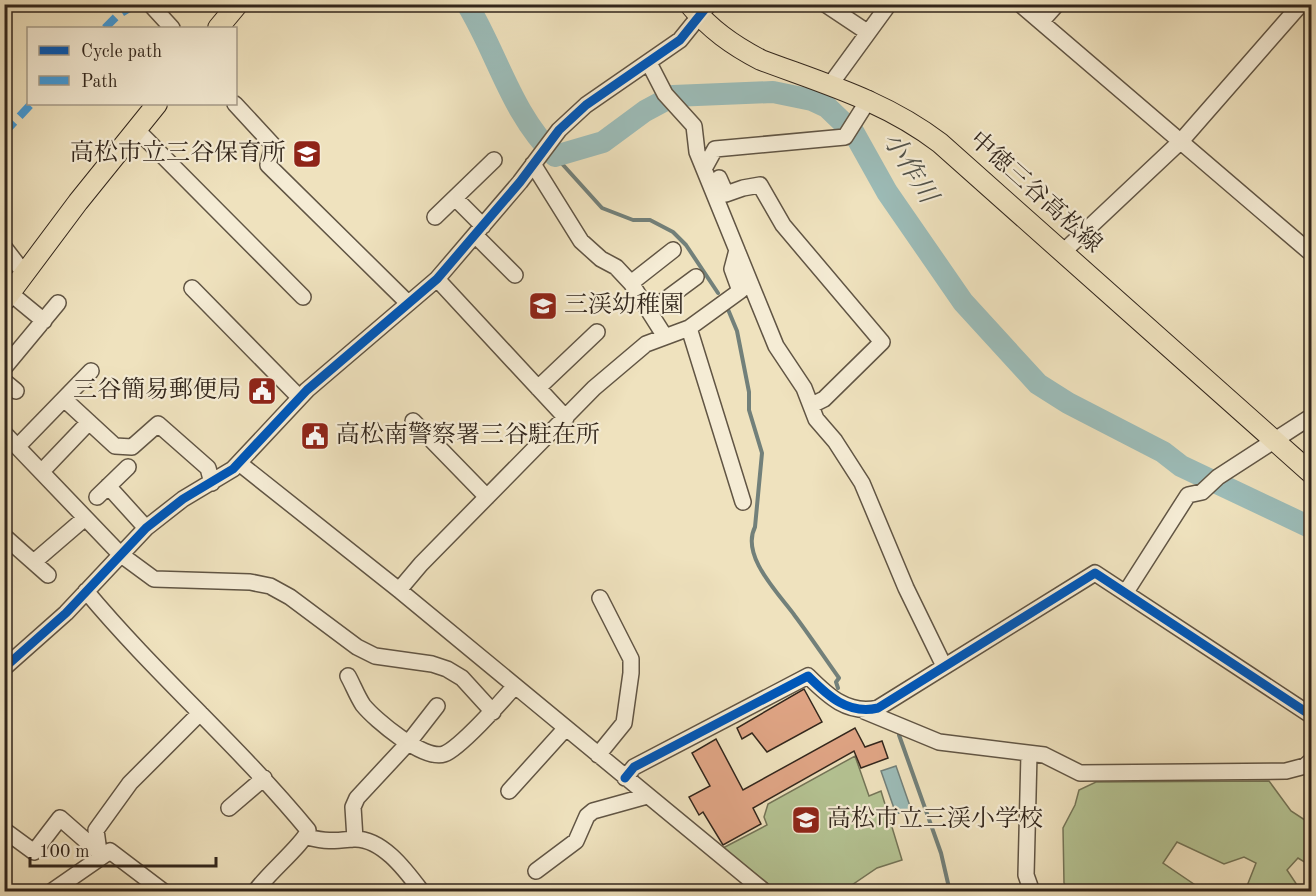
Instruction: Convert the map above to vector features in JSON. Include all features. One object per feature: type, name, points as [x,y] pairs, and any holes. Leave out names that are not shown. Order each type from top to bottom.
[{"type":"main road","points":[[219,27],[238,4]]},
{"type":"main road","name":"中徳三谷高松線","points":[[700,9],[720,36],[745,52],[869,99],[919,127],[940,143],[1311,474]]},
{"type":"main road","points":[[8,297],[24,273],[156,105]]},
{"type":"street","points":[[150,4],[171,27]]},
{"type":"street","points":[[825,4],[867,32]]},
{"type":"street","points":[[830,85],[889,4]]},
{"type":"street","points":[[1020,4],[1182,140],[1311,254]]},
{"type":"street","points":[[1041,22],[1057,4]]},
{"type":"street","points":[[1063,252],[1182,140],[1301,4]]},
{"type":"street","points":[[4,668],[66,613],[146,528],[183,499],[212,483],[239,463],[299,397],[437,279],[541,152],[586,105],[649,63],[680,39],[700,9]]},
{"type":"street","points":[[649,63],[670,100],[694,126],[697,152],[777,346],[804,388],[816,419],[835,441],[873,504],[906,588],[944,666]]},
{"type":"street","points":[[704,169],[715,148],[850,132],[869,99]]},
{"type":"street","points":[[236,105],[273,145],[268,165],[408,303]]},
{"type":"street","points":[[136,129],[303,297]]},
{"type":"street","points":[[541,152],[581,241],[601,259],[616,267],[631,283],[664,335]]},
{"type":"street","points":[[435,216],[494,160]]},
{"type":"street","points":[[704,169],[712,165],[726,194],[760,185],[783,225],[882,342],[824,399],[812,405]]},
{"type":"street","points":[[455,198],[515,275]]},
{"type":"street","points":[[4,247],[24,273]]},
{"type":"street","points":[[399,590],[420,564],[594,388],[646,344],[664,335],[689,328],[740,291],[732,269],[737,249]]},
{"type":"street","points":[[631,283],[674,250]]},
{"type":"street","points":[[650,311],[696,277]]},
{"type":"street","points":[[437,279],[566,418]]},
{"type":"street","points":[[192,288],[299,397]]},
{"type":"street","points":[[8,297],[44,321]]},
{"type":"street","points":[[4,368],[58,303]]},
{"type":"street","points":[[689,328],[743,502]]},
{"type":"street","points":[[538,388],[597,332]]},
{"type":"street","points":[[23,441],[91,371]]},
{"type":"street","points":[[64,399],[115,446],[132,447],[158,424],[208,468],[212,483]]},
{"type":"street","points":[[1126,592],[1188,495],[1196,495],[1218,477],[1311,416]]},
{"type":"street","points":[[413,421],[487,497]]},
{"type":"street","points":[[47,466],[89,422]]},
{"type":"street","points":[[4,433],[120,554],[154,579],[250,582],[270,586],[290,597],[357,647],[375,656],[432,664],[447,669],[462,678],[493,711]]},
{"type":"street","points":[[239,463],[399,590],[565,729],[765,891]]},
{"type":"street","points":[[128,467],[103,492],[146,528]]},
{"type":"street","points":[[36,561],[86,518]]},
{"type":"street","points":[[4,536],[36,561],[48,575]]},
{"type":"street","points":[[864,711],[878,708],[1095,573],[1311,716]]},
{"type":"street","points":[[86,591],[114,625],[264,778],[308,830],[307,837],[278,864],[255,891]]},
{"type":"street","points":[[598,755],[624,723],[631,674],[631,658],[600,598]]},
{"type":"street","points":[[348,676],[364,705],[394,733],[426,753],[447,753],[493,711],[514,687]]},
{"type":"street","points":[[625,778],[634,767],[808,676],[832,700],[939,742],[1044,755],[1080,772],[1286,771],[1305,766],[1311,760]]},
{"type":"street","points":[[355,839],[353,807],[357,798],[409,742],[437,706]]},
{"type":"street","points":[[101,854],[96,830],[130,783],[200,713]]},
{"type":"street","points":[[509,791],[565,729]]},
{"type":"street","points":[[1029,754],[1026,865],[1032,891]]},
{"type":"street","points":[[229,808],[264,778]]},
{"type":"street","points":[[536,871],[576,841],[587,816],[593,811],[647,796]]},
{"type":"street","points":[[4,830],[34,852],[60,818],[101,854]]},
{"type":"street","points":[[307,837],[342,843],[355,839],[386,850],[422,891]]},
{"type":"street","points":[[51,891],[101,854],[110,851],[164,891]]},
{"type":"green space","points":[[855,756],[869,796],[881,791],[902,860],[877,868],[843,891],[777,891],[723,848],[767,825],[764,817],[768,804]]},
{"type":"green space","points":[[1269,781],[1291,811],[1311,824],[1311,866],[1298,858],[1287,870],[1301,891],[1245,891],[1256,863],[1244,857],[1224,864],[1177,842],[1163,863],[1204,891],[1069,891],[1064,883],[1063,828],[1075,805],[1079,790],[1096,782]]},
{"type":"water","points":[[896,766],[911,809],[896,814],[881,771]]},
{"type":"building","points":[[804,689],[822,722],[767,752],[752,733],[742,739],[737,728]]},
{"type":"building","points":[[855,728],[865,747],[882,741],[888,758],[861,768],[854,751],[753,808],[761,824],[723,845],[703,812],[699,815],[689,797],[710,786],[692,753],[716,739],[743,790]]},
{"type":"waterway","name":"小作川","points":[[467,4],[516,102],[527,121],[555,156],[603,142],[645,111],[673,96],[773,92],[812,100],[827,107],[854,133],[887,192],[963,302],[1038,384],[1068,403],[1163,452],[1181,466],[1312,528]]},
{"type":"waterway","points":[[555,156],[602,208],[633,220],[650,220],[673,232],[686,245],[718,293]]},
{"type":"waterway","points":[[727,307],[737,331],[749,392],[749,410],[762,453],[752,538],[753,550],[757,562],[772,586],[839,678],[836,682],[838,688]]},
{"type":"waterway","points":[[899,735],[941,853],[950,892]]},
{"type":"marked path","points":[[106,27],[118,15],[136,4]]},
{"type":"marked path","points":[[4,133],[30,105]]},
{"type":"cycle path","points":[[4,668],[66,613],[146,528],[183,499],[233,469],[307,390],[437,279],[520,182],[559,130],[586,105],[680,40],[709,4]]},
{"type":"cycle path","points":[[625,778],[634,767],[808,676],[839,702],[857,709],[878,708],[1095,573],[1312,716]]},
{"type":"place","name":"高松市立三谷保育所","points":[[307,154]]},
{"type":"place","name":"三渓幼稚園","points":[[543,306]]},
{"type":"place","name":"三谷簡易郵便局","points":[[262,391]]},
{"type":"place","name":"高松南警察署三谷駐在所","points":[[315,436]]},
{"type":"place","name":"高松市立三渓小学校","points":[[806,820]]}]
